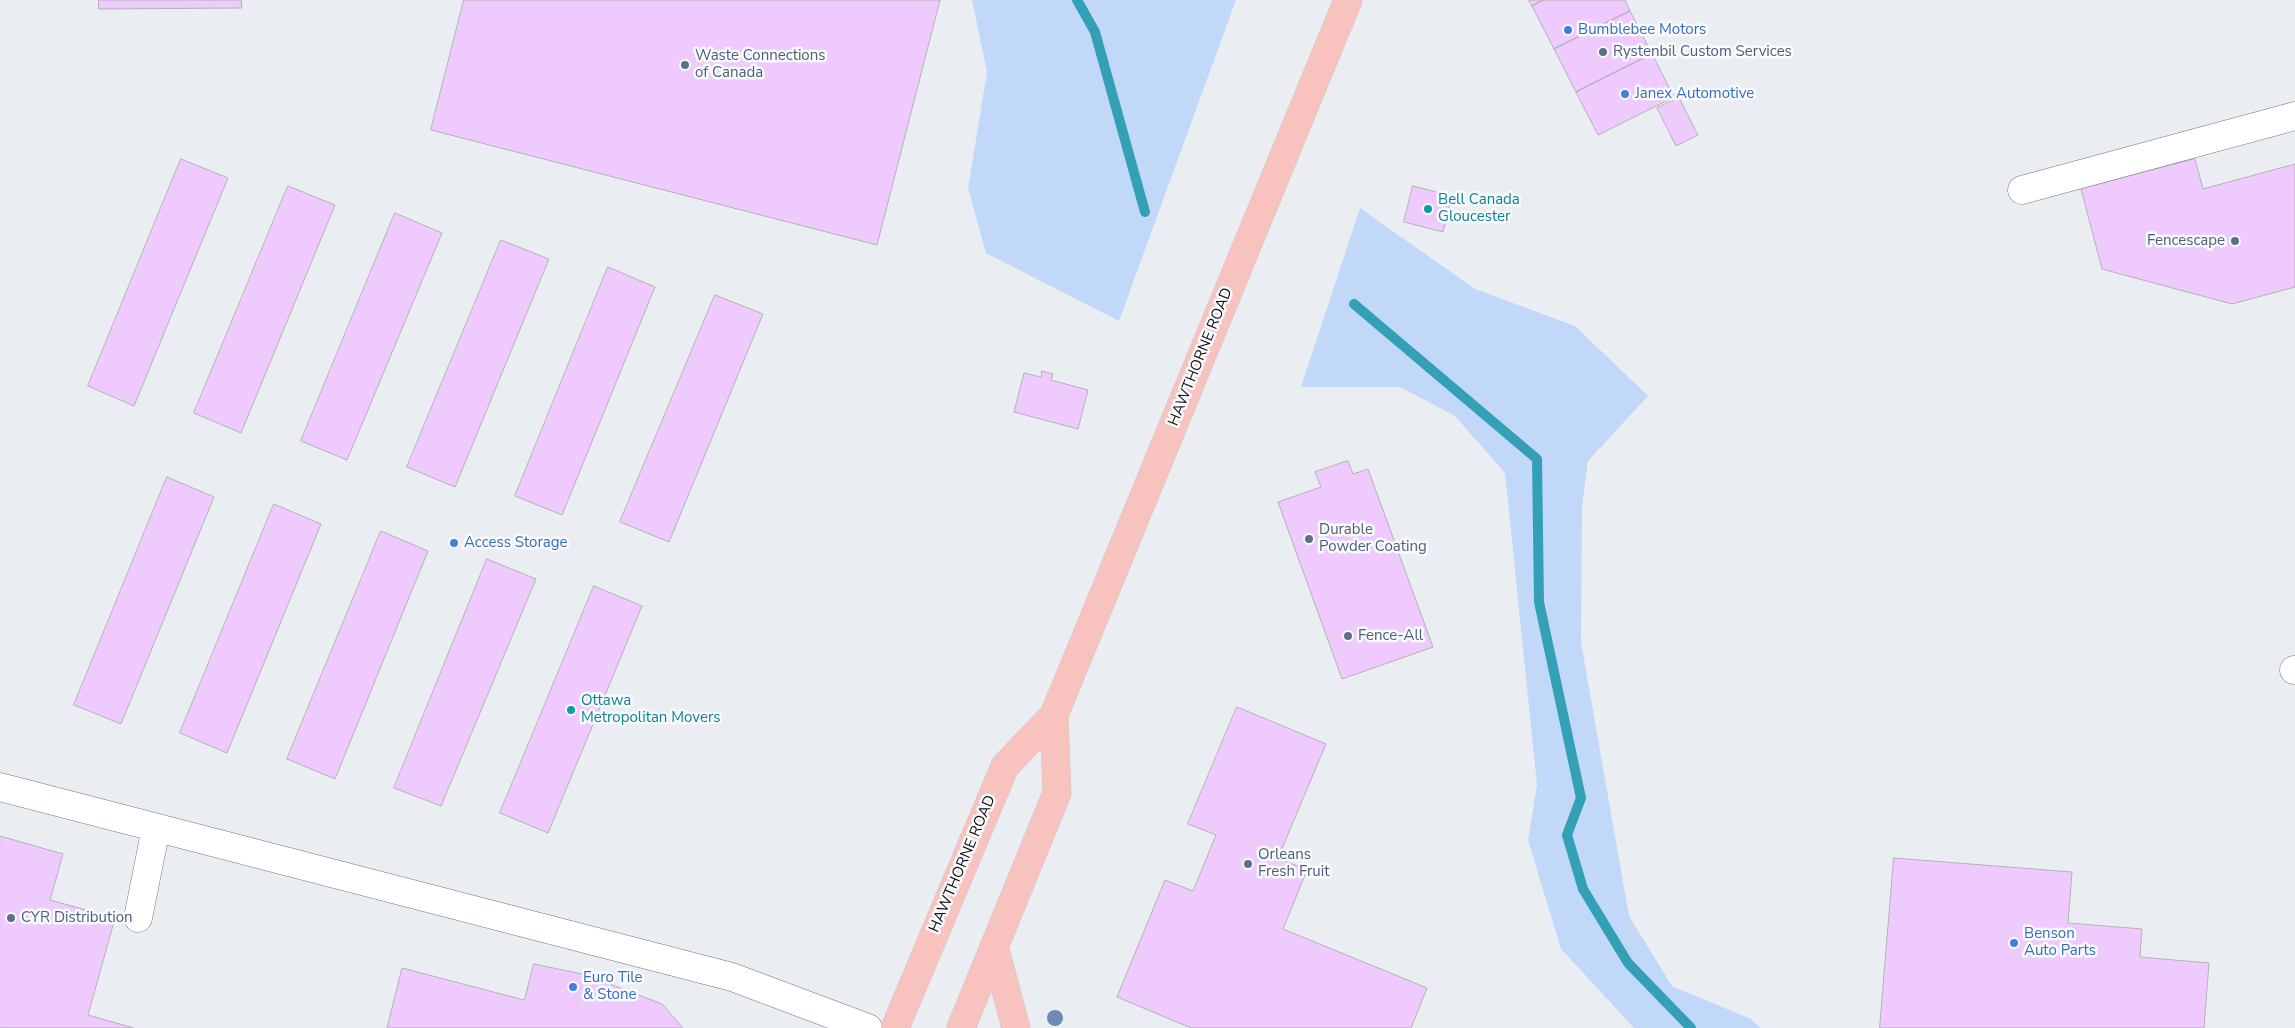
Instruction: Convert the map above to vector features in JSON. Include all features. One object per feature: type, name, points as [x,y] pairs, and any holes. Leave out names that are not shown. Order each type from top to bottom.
[{"type":"main road","name":"HAWTHORNE ROAD","points":[[895,1028],[1005,766],[1054,715],[1348,0]]},
{"type":"main road","name":"HAWTHORNE ROAD","points":[[961,1028],[1057,793],[1054,715]]},
{"type":"main road","points":[[994,946],[1016,1028]]},
{"type":"lane","points":[[2022,190],[2295,116]]},
{"type":"lane","points":[[0,787],[732,977],[868,1028]]},
{"type":"lane","points":[[138,918],[156,828]]},
{"type":"shaded area","points":[[972,0],[1236,0],[1119,321],[986,253],[968,188],[987,72]]},
{"type":"shaded area","points":[[1360,208],[1475,289],[1575,326],[1648,396],[1588,461],[1582,506],[1581,642],[1629,916],[1672,986],[1751,1019],[1761,1028],[1634,1028],[1561,949],[1528,840],[1537,785],[1505,473],[1455,416],[1400,387],[1301,387]]},
{"type":"building","points":[[99,0],[241,0],[242,8],[99,9]]},
{"type":"building","name":"Waste Connections of Canada","points":[[464,0],[940,0],[877,245],[431,130]]},
{"type":"building","points":[[1529,0],[1544,0],[1532,6]]},
{"type":"building","name":"Bumblebee Motors","points":[[1544,0],[1625,0],[1630,11],[1554,49],[1532,6]]},
{"type":"building","name":"Rystenbil Custom Services","points":[[1630,11],[1652,54],[1576,92],[1554,49]]},
{"type":"building","name":"Janex Automotive","points":[[1652,54],[1674,97],[1598,135],[1576,92]]},
{"type":"building","points":[[1679,98],[1698,135],[1676,146],[1657,108]]},
{"type":"building","points":[[181,159],[228,178],[134,406],[88,386]]},
{"type":"building","points":[[2195,159],[2203,189],[2295,164],[2295,287],[2232,304],[2102,269],[2081,189]]},
{"type":"building","points":[[288,186],[335,205],[241,433],[194,413]]},
{"type":"building","name":"Bell Canada Gloucester","points":[[1413,186],[1452,196],[1443,232],[1404,222]]},
{"type":"building","points":[[395,213],[442,233],[347,460],[301,441]]},
{"type":"building","points":[[501,240],[549,259],[455,487],[407,467]]},
{"type":"building","points":[[608,267],[655,287],[562,515],[515,496]]},
{"type":"building","points":[[715,295],[763,314],[669,542],[620,522]]},
{"type":"building","points":[[1042,371],[1053,374],[1051,380],[1088,390],[1078,429],[1014,412],[1024,373],[1041,377]]},
{"type":"building","points":[[1348,461],[1353,474],[1368,469],[1433,647],[1342,679],[1278,502],[1321,487],[1315,472]]},
{"type":"building","points":[[167,477],[214,497],[121,724],[74,705]]},
{"type":"building","points":[[274,504],[321,524],[227,753],[180,733]]},
{"type":"building","points":[[381,531],[428,551],[335,779],[287,759]]},
{"type":"building","points":[[487,559],[536,579],[441,806],[394,788]]},
{"type":"building","name":"Ottawa Metropolitan Movers","points":[[594,586],[642,606],[548,833],[500,813]]},
{"type":"building","name":"Orleans Fresh Fruit","points":[[1237,707],[1326,744],[1278,858],[1307,870],[1283,929],[1427,988],[1411,1028],[1191,1028],[1117,997],[1165,880],[1193,891],[1216,835],[1188,824]]},
{"type":"building","points":[[0,836],[63,854],[50,900],[115,918],[88,1015],[134,1028],[0,1028]]},
{"type":"building","name":"Benson Auto Parts","points":[[1894,858],[2072,872],[2068,923],[2142,929],[2140,957],[2209,963],[2204,1028],[1880,1028]]},
{"type":"building","name":"Euro Tile & Stone","points":[[534,964],[587,975],[662,1004],[683,1028],[387,1028],[402,968],[524,1000]]},
{"type":"waterway","points":[[1077,0],[1095,32],[1145,212]]},
{"type":"waterway","points":[[1354,304],[1537,459],[1539,602],[1581,798],[1567,835],[1583,889],[1628,963],[1691,1028]]},
{"type":"place","name":"Bumblebee Motors","points":[[1568,30]]},
{"type":"place","name":"Rystenbil Custom Services","points":[[1603,52]]},
{"type":"place","name":"Waste Connections of Canada","points":[[685,65]]},
{"type":"place","name":"Janex Automotive","points":[[1625,94]]},
{"type":"place","name":"Bell Canada Gloucester","points":[[1428,209]]},
{"type":"place","name":"Fencescape","points":[[2235,241]]},
{"type":"place","name":"Durable Powder Coating","points":[[1309,539]]},
{"type":"place","name":"Access Storage","points":[[454,543]]},
{"type":"place","name":"Fence-All","points":[[1348,636]]},
{"type":"place","name":"Ottawa Metropolitan Movers","points":[[571,710]]},
{"type":"place","name":"Orleans Fresh Fruit","points":[[1248,864]]},
{"type":"place","name":"CYR Distribution","points":[[11,918]]},
{"type":"place","name":"Benson Auto Parts","points":[[2014,943]]},
{"type":"place","name":"Euro Tile & Stone","points":[[573,987]]}]
